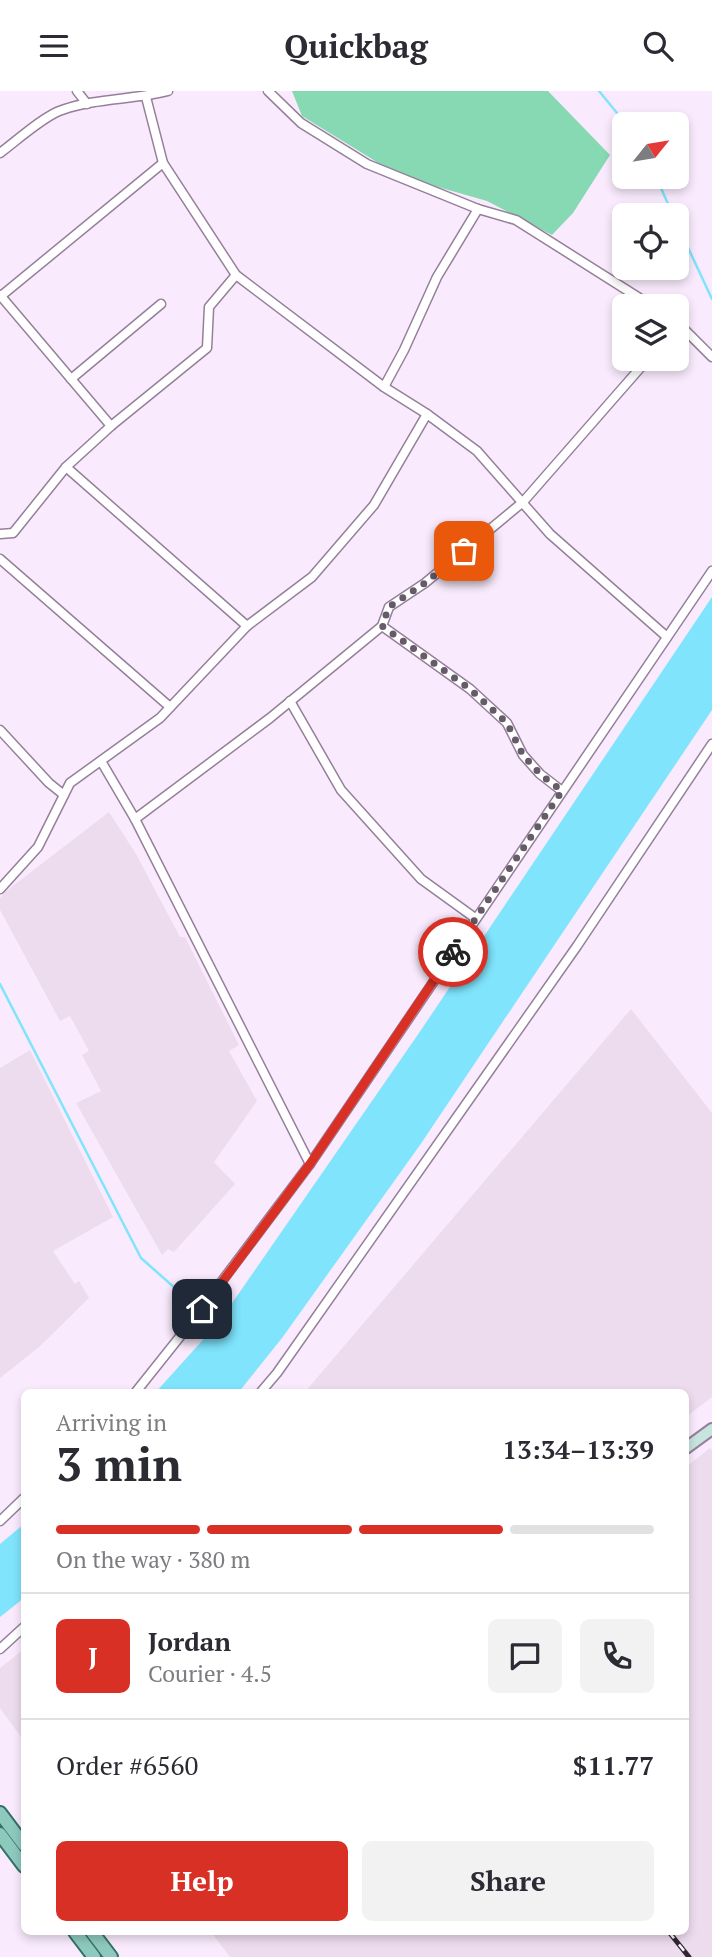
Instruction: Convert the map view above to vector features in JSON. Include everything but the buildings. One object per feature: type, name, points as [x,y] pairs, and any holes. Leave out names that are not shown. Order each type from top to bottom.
[{"type":"main road","points":[[689,1446],[712,1429]]},
{"type":"main road","points":[[0,1813],[21,1841]]},
{"type":"main road","points":[[0,1834],[21,1862]]},
{"type":"main road","points":[[77,1935],[94,1957]]},
{"type":"main road","points":[[94,1935],[111,1957]]},
{"type":"street","points":[[77,91],[87,104]]},
{"type":"street","points":[[0,153],[59,110],[146,97],[168,91]]},
{"type":"street","points":[[268,91],[301,123],[367,164],[478,209],[516,220],[633,294]]},
{"type":"street","points":[[146,97],[163,163],[236,275],[384,387],[427,414],[477,451],[550,534],[667,637]]},
{"type":"street","points":[[111,426],[1,296],[163,163]]},
{"type":"street","points":[[384,387],[437,277],[478,209]]},
{"type":"street","points":[[0,534],[13,533],[66,467],[111,426],[207,348],[209,307],[236,275]]},
{"type":"street","points":[[71,379],[161,304]]},
{"type":"street","points":[[689,334],[712,356]]},
{"type":"street","points":[[135,819],[290,701],[382,626],[389,607],[425,583],[523,502],[638,371]]},
{"type":"street","points":[[0,889],[38,847],[70,783],[160,718],[247,627],[312,577],[374,505],[427,414]]},
{"type":"street","points":[[66,467],[247,627]]},
{"type":"street","points":[[0,559],[170,708]]},
{"type":"street","points":[[138,1389],[187,1329],[310,1164],[712,571]]},
{"type":"street","points":[[382,626],[470,689],[507,723],[523,755],[540,774],[562,791]]},
{"type":"street","points":[[290,701],[341,790],[421,879],[475,918]]},
{"type":"street","points":[[0,730],[49,783],[64,795]]},
{"type":"street","points":[[263,1389],[577,946],[712,744]]},
{"type":"street","points":[[101,761],[135,819],[310,1164]]},
{"type":"street","points":[[0,1521],[21,1501]]},
{"type":"street","points":[[0,1649],[21,1630]]},
{"type":"shaded area","points":[[109,812],[136,854],[180,937],[185,937],[239,1045],[229,1051],[257,1101],[214,1162],[235,1184],[174,1252],[168,1249],[162,1255],[76,1103],[101,1091],[82,1055],[89,1051],[70,1016],[60,1021],[0,910],[0,898],[5,892]]},
{"type":"shaded area","points":[[631,1009],[712,1113],[712,1397],[689,1415],[689,1389],[307,1389]]},
{"type":"shaded area","points":[[30,1050],[113,1217],[53,1251],[75,1284],[79,1281],[89,1298],[39,1347],[0,1378],[0,1068]]},
{"type":"shaded area","points":[[710,1448],[712,1450],[712,1957],[230,1957],[213,1935],[689,1935],[689,1465]]},
{"type":"shaded area","points":[[21,1651],[21,1737],[0,1708],[0,1668]]},
{"type":"green space","points":[[292,91],[548,91],[610,155],[573,213],[552,235],[487,201],[431,185],[380,164],[302,116]]},
{"type":"water","points":[[712,597],[712,710],[420,1145],[282,1338],[241,1389],[159,1389],[219,1322],[419,1033]]},
{"type":"water","points":[[21,1526],[21,1600],[0,1617],[0,1544]]},
{"type":"waterway","points":[[599,91],[616,112]]},
{"type":"waterway","points":[[661,189],[668,203]]},
{"type":"waterway","points":[[689,250],[712,299]]},
{"type":"waterway","points":[[0,984],[141,1258],[184,1296]]},
{"type":"waterway","points":[[207,1313],[219,1323]]},
{"type":"railway","points":[[671,1935],[689,1957]]},
{"type":"way so far","points":[[453,952],[562,791],[540,774],[523,755],[507,723],[470,689],[382,626],[389,607],[425,583],[464,551]]},
{"type":"route","points":[[202,1309],[310,1164],[453,952]]}]
